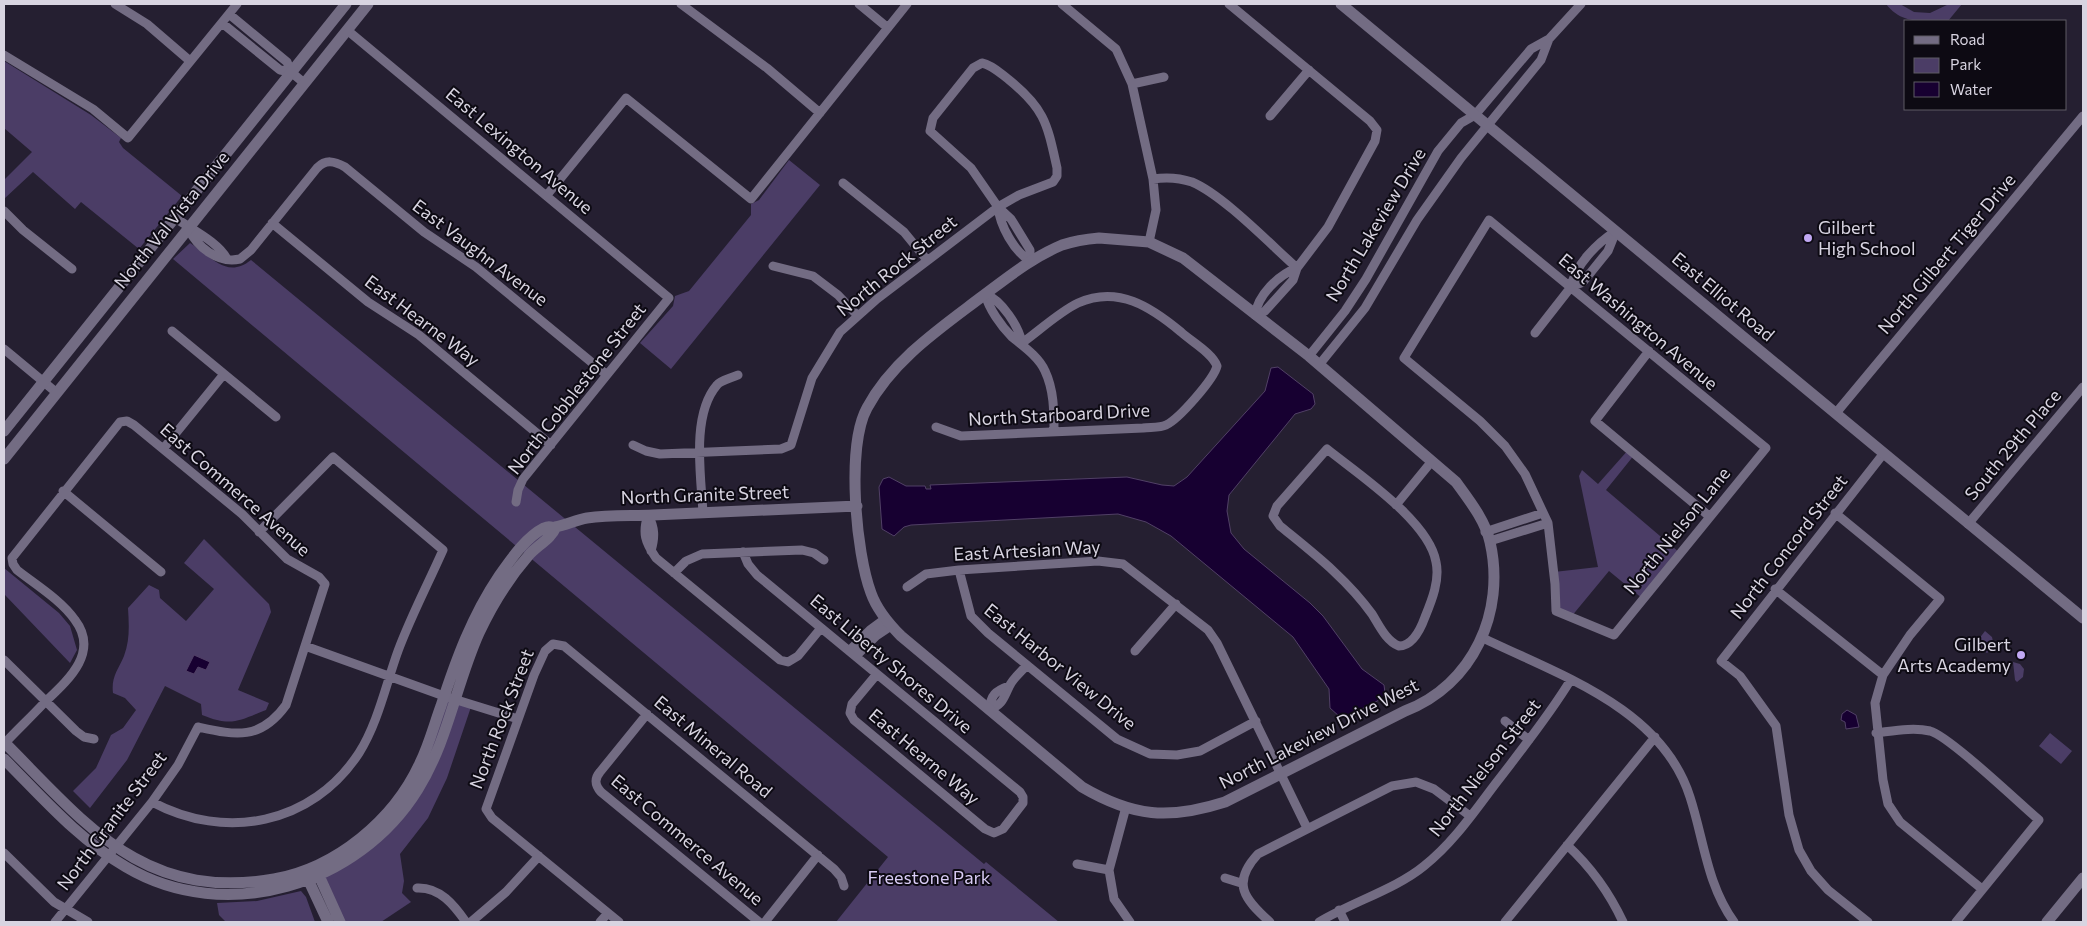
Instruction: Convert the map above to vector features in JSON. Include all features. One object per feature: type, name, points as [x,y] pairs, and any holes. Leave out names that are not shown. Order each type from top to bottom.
[{"type":"street","points":[[115,4],[147,24],[190,61]]},
{"type":"street","points":[[4,55],[93,109],[128,138],[237,4]]},
{"type":"street","name":"North Val Vista Drive","points":[[4,431],[346,4]]},
{"type":"street","name":"North Val Vista Drive","points":[[4,459],[368,4]]},
{"type":"street","points":[[681,4],[766,68],[820,113]]},
{"type":"street","points":[[859,4],[888,28]]},
{"type":"street","points":[[547,195],[626,98],[751,199],[907,4]]},
{"type":"street","points":[[1062,4],[1116,49],[1132,84],[1153,179],[1156,210],[1149,242]]},
{"type":"street","points":[[1229,4],[1370,121],[1377,130],[1375,141],[1328,227],[1297,268],[1293,280],[1265,311],[1255,315]]},
{"type":"street","name":"East Elliot Road","points":[[1341,4],[2083,618]]},
{"type":"street","points":[[1475,115],[1531,49],[1548,39],[1581,4]]},
{"type":"street","points":[[229,14],[287,62],[291,72],[304,83]]},
{"type":"street","points":[[222,22],[280,70],[291,72]]},
{"type":"street","name":"East Lexington Avenue","points":[[347,30],[669,298]]},
{"type":"street","points":[[1487,125],[1541,60],[1548,39]]},
{"type":"street","name":"North Rock Street","points":[[700,452],[780,449],[791,445],[812,378],[840,332],[857,315],[998,207],[1027,192],[1050,184],[1055,179],[1058,168],[1048,129],[1039,110],[1024,93],[992,67],[982,63],[975,66],[933,118],[929,128],[934,137],[971,168],[998,207]]},
{"type":"street","points":[[1270,116],[1308,70]]},
{"type":"street","points":[[1132,84],[1164,77]]},
{"type":"street","name":"North Lakeview Drive","points":[[1313,360],[1366,279],[1432,160],[1461,123],[1475,115]]},
{"type":"street","name":"North Gilbert Tiger Drive","points":[[1836,413],[2083,116]]},
{"type":"street","name":"North Lakeview Drive","points":[[1313,360],[1365,308],[1426,206],[1487,125]]},
{"type":"street","name":"East Vaughn Avenue","points":[[272,223],[317,168],[330,161],[345,167],[430,237],[476,266],[608,375]]},
{"type":"street","points":[[1153,179],[1166,177],[1192,182],[1224,203],[1297,268]]},
{"type":"street","points":[[843,183],[904,232],[927,260]]},
{"type":"street","points":[[998,207],[1011,219],[1024,239],[1030,250],[1030,261]]},
{"type":"street","points":[[4,211],[23,230],[72,269]]},
{"type":"street","points":[[174,217],[188,228],[198,232],[223,253],[227,259],[240,259],[248,254],[272,223]]},
{"type":"street","name":"East Washington Avenue","points":[[1543,513],[1525,474],[1505,446],[1480,421],[1404,358],[1489,220],[1766,448]]},
{"type":"street","name":"East Hearne Way","points":[[272,223],[368,302],[419,335],[552,445]]},
{"type":"street","points":[[1535,333],[1571,287],[1573,275],[1601,240],[1616,231]]},
{"type":"street","name":"North Lakeview Drive West","points":[[1120,238],[1149,242],[1184,258],[1313,360],[1456,482],[1474,506],[1487,536],[1494,580],[1493,606],[1483,638],[1474,655],[1458,677],[1423,704],[1405,711],[1225,802],[1196,811],[1167,814],[1126,807],[1101,798],[1082,787],[989,710],[888,623],[871,595],[862,566],[855,460],[859,432],[866,409],[882,384],[903,361],[985,294],[1030,261],[1064,245],[1084,240],[1120,238]]},
{"type":"street","points":[[773,266],[813,276],[838,295],[857,315]]},
{"type":"street","points":[[985,294],[988,305],[1012,336],[1022,343],[1044,369],[1054,401],[1054,432]]},
{"type":"street","name":"North Starboard Drive","points":[[936,427],[960,436],[1143,428],[1167,425],[1188,406],[1214,374],[1217,366],[1210,356],[1164,318],[1138,302],[1118,298],[1099,297],[1077,304],[1022,343]]},
{"type":"street","name":"North Cobblestone Street","points":[[516,502],[522,482],[669,298]]},
{"type":"street","points":[[172,331],[276,416]]},
{"type":"street","points":[[4,349],[57,393]]},
{"type":"street","points":[[1649,351],[1595,421],[1709,516]]},
{"type":"street","points":[[163,449],[224,374]]},
{"type":"street","points":[[703,512],[700,429],[709,398],[718,383],[738,375]]},
{"type":"street","name":"South 29th Place","points":[[1968,524],[2083,387]]},
{"type":"street","name":"East Commerce Avenue","points":[[63,491],[114,426],[124,420],[134,425],[227,501],[287,559],[318,576],[325,584]]},
{"type":"street","points":[[633,445],[653,453],[700,452]]},
{"type":"street","name":"North Nielson Lane","points":[[1548,523],[1556,611],[1614,635],[1766,448]]},
{"type":"street","points":[[1327,449],[1396,505],[1420,526],[1436,561],[1434,596],[1420,629],[1408,644],[1399,646],[1391,641],[1359,596],[1337,573],[1280,526],[1273,516],[1277,506],[1327,449]]},
{"type":"street","name":"North Concord Street","points":[[1868,922],[1828,890],[1811,870],[1799,850],[1789,815],[1776,726],[1740,676],[1721,661],[1775,589],[1884,454]]},
{"type":"street","points":[[152,802],[175,814],[233,824],[266,819],[297,809],[320,795],[359,753],[370,730],[412,614],[443,550],[333,457],[259,532]]},
{"type":"street","points":[[1396,505],[1432,461]]},
{"type":"street","points":[[112,852],[4,743],[72,676],[80,663],[84,646],[78,623],[66,610],[17,570],[12,561],[14,552],[63,491],[161,572]]},
{"type":"street","name":"North Granite Street","points":[[112,852],[173,876],[209,882],[262,880],[312,874],[365,834],[398,800],[420,764],[479,632],[524,553],[553,534],[556,527],[588,518],[857,506]]},
{"type":"street","points":[[1543,513],[1548,523],[1487,536],[1543,513]]},
{"type":"street","points":[[1835,513],[1940,599],[1910,635],[1883,675],[1874,703],[1876,733],[1888,804],[1900,822],[1982,889]]},
{"type":"street","points":[[648,515],[644,527],[645,540],[652,551],[674,573],[784,662],[792,661],[798,656],[821,628]]},
{"type":"street","points":[[674,573],[686,561],[696,555],[802,550],[814,553],[824,560]]},
{"type":"street","name":"East Liberty Shores Drive","points":[[743,552],[748,564],[757,575],[1017,790],[1023,797],[1022,806],[1003,829],[994,833]]},
{"type":"street","name":"East Artesian Way","points":[[907,587],[926,574],[959,570],[1098,561],[1123,564],[1208,630],[1217,643],[1307,828]]},
{"type":"street","name":"East Harbor View Drive","points":[[959,570],[971,616],[1027,665],[1118,739],[1150,754],[1177,755],[1200,751],[1256,721]]},
{"type":"street","name":"North Granite Street","points":[[55,922],[152,802],[178,765],[198,727],[226,735],[239,734],[262,728],[278,716],[286,705],[325,584]]},
{"type":"street","points":[[1775,589],[1883,675]]},
{"type":"street","points":[[1135,651],[1176,604]]},
{"type":"street","points":[[852,654],[870,630],[888,623]]},
{"type":"street","points":[[1483,638],[1596,691],[1655,737],[1682,774],[1711,878],[1734,922]]},
{"type":"street","name":"North Rock Street","points":[[539,856],[492,818],[486,809],[537,667],[545,651],[553,644]]},
{"type":"street","name":"East Mineral Road","points":[[553,644],[564,646],[818,855],[838,872],[844,886]]},
{"type":"street","points":[[305,646],[518,719]]},
{"type":"street","points":[[4,660],[79,734],[94,739]]},
{"type":"street","points":[[989,710],[991,698],[997,690],[1009,686],[1027,665]]},
{"type":"street","name":"East Hearne Way","points":[[877,674],[852,704],[850,713],[854,720],[985,829],[994,833]]},
{"type":"street","name":"North Nielson Street","points":[[1320,922],[1339,910],[1412,875],[1440,851],[1470,816],[1552,711],[1570,680]]},
{"type":"street","name":"East Commerce Avenue","points":[[647,714],[600,772],[595,782],[601,792],[759,922]]},
{"type":"street","points":[[1505,721],[1529,740]]},
{"type":"street","points":[[1876,733],[1910,729],[1931,731],[1954,746],[2039,820],[1956,922]]},
{"type":"street","points":[[1505,922],[1655,737]]},
{"type":"street","points":[[4,759],[84,838],[112,852]]},
{"type":"street","points":[[1270,922],[1250,905],[1241,883],[1246,867],[1258,854],[1307,828],[1392,786],[1416,782],[1434,789],[1470,816]]},
{"type":"street","points":[[1126,807],[1109,870],[1114,899],[1130,922]]},
{"type":"street","points":[[1567,845],[1588,864],[1602,882],[1623,922]]},
{"type":"street","points":[[4,853],[37,887],[66,909],[88,922]]},
{"type":"street","points":[[765,922],[818,855]]},
{"type":"street","points":[[471,922],[506,892],[539,856],[619,922]]},
{"type":"street","points":[[1076,864],[1109,870]]},
{"type":"street","points":[[312,874],[328,922]]},
{"type":"street","points":[[312,874],[340,922]]},
{"type":"street","points":[[1225,878],[1241,883]]},
{"type":"street","points":[[2047,922],[2083,878]]},
{"type":"street","points":[[417,888],[428,888],[440,893],[466,922]]},
{"type":"street","points":[[1339,910],[1345,922]]},
{"type":"street","points":[[600,922],[608,913]]},
{"type":"green space","points":[[1886,4],[1900,4],[1914,12],[1930,13],[1949,4],[1962,4],[1949,20],[1906,19],[1892,11]]},
{"type":"green space","points":[[4,61],[91,115],[121,138],[119,142],[123,148],[182,196],[139,249],[81,202],[75,209],[33,172],[4,199],[4,180],[32,152],[4,128]]},
{"type":"green space","points":[[789,160],[820,185],[671,369],[640,343],[673,306],[675,296],[689,291],[751,215],[751,204],[759,200]]},
{"type":"green space","name":"Freestone Park","points":[[190,243],[211,259],[226,267],[242,266],[251,260],[984,864],[986,862],[1059,922],[836,922],[888,857],[173,259]]},
{"type":"green space","points":[[1629,449],[1635,454],[1606,490],[1680,553],[1643,599],[1609,571],[1571,617],[1556,611],[1554,572],[1598,567],[1579,476],[1582,470],[1598,484]]},
{"type":"green space","points":[[204,539],[269,604],[271,612],[238,690],[269,703],[266,710],[241,720],[221,721],[202,715],[201,704],[165,686],[127,760],[90,808],[73,791],[96,768],[111,735],[123,728],[136,710],[125,698],[113,693],[114,678],[127,644],[128,608],[149,585],[159,590],[160,598],[186,621],[214,589],[184,563]]},
{"type":"green space","points":[[4,568],[59,613],[70,626],[77,650],[70,663],[5,595]]},
{"type":"green space","points":[[1985,631],[1992,637],[1994,646],[1987,653],[1975,644]]},
{"type":"green space","points":[[2013,662],[2020,664],[2024,669],[2023,677],[2017,682],[2015,680]]},
{"type":"green space","points":[[450,697],[472,704],[447,778],[428,818],[400,854],[404,881],[402,893],[411,902],[381,922],[342,922],[317,872],[379,832]]},
{"type":"green space","points":[[2050,733],[2072,751],[2061,764],[2039,746]]},
{"type":"green space","points":[[301,891],[306,897],[315,922],[226,922],[219,915],[217,903],[257,901]]},
{"type":"water","points":[[1278,367],[1313,394],[1315,404],[1311,409],[1295,414],[1229,495],[1227,511],[1231,533],[1244,549],[1310,603],[1323,616],[1362,669],[1384,685],[1385,693],[1383,698],[1350,715],[1351,720],[1347,721],[1346,717],[1340,717],[1330,708],[1329,689],[1293,637],[1171,536],[1146,522],[1118,514],[911,525],[904,527],[894,536],[882,529],[879,487],[883,479],[889,477],[906,486],[925,486],[926,489],[931,489],[930,485],[1127,477],[1174,486],[1187,477],[1265,391],[1271,368]]},
{"type":"water","points":[[194,655],[210,662],[206,670],[198,667],[194,674],[186,671]]},
{"type":"water","points":[[1847,710],[1856,715],[1859,727],[1846,729],[1845,722],[1841,720],[1842,714]]},
{"type":"place","name":"Gilbert High School","points":[[1808,238]]},
{"type":"place","name":"Gilbert Arts Academy","points":[[2021,655]]}]
